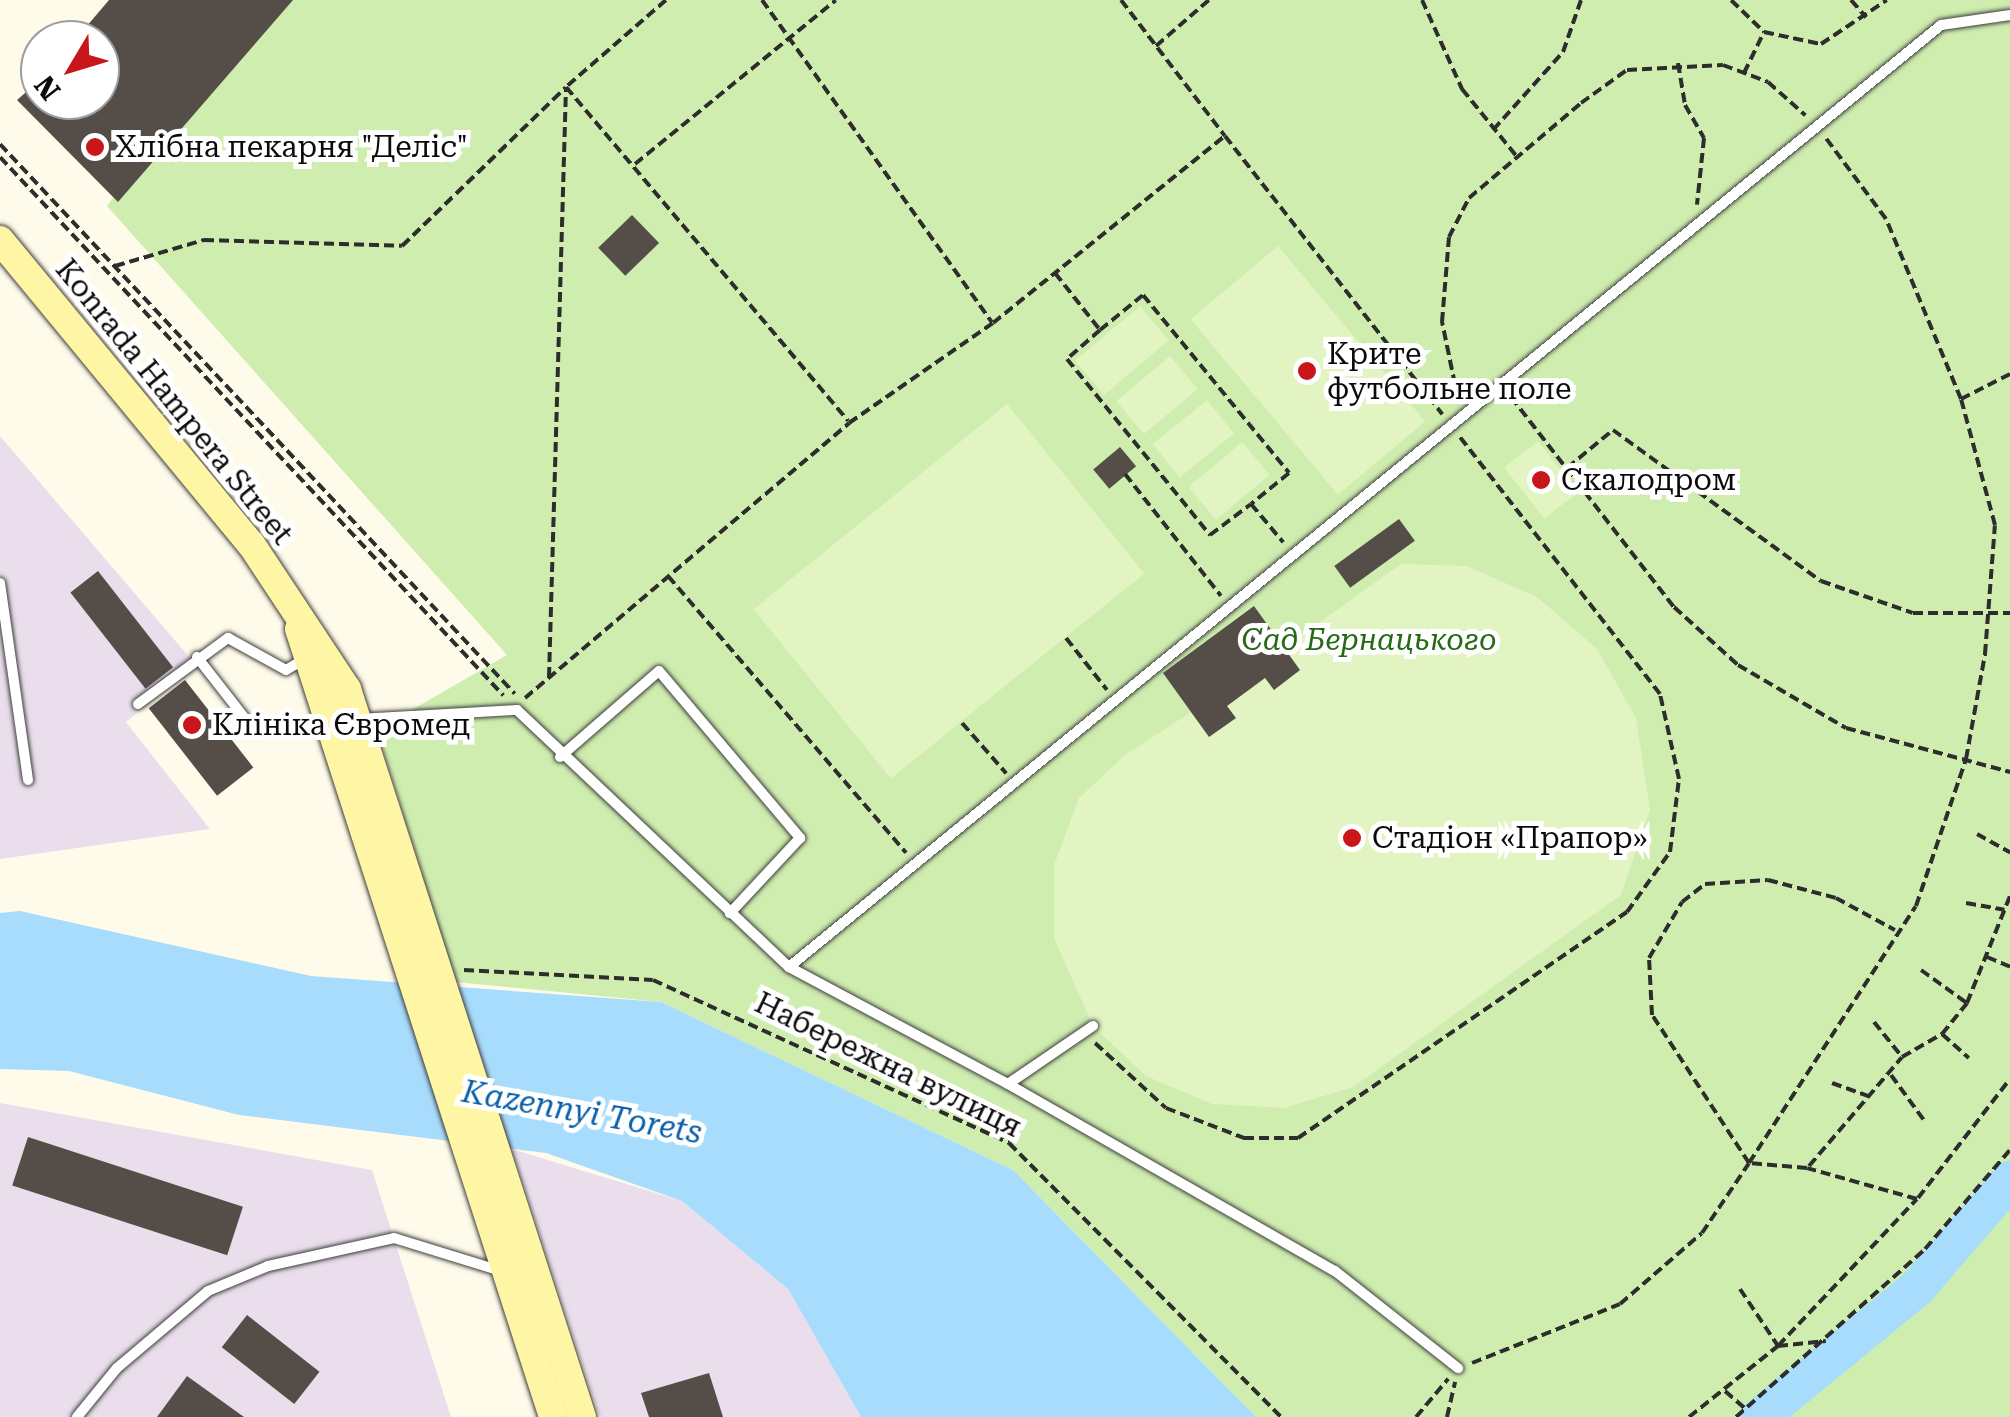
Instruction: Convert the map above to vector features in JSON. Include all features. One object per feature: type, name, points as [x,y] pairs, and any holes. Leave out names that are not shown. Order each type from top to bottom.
[{"type":"main road","name":"Konrada Hampera Street","points":[[0,240],[294,608],[356,720],[434,970],[496,1201]]},
{"type":"main road","name":"Konrada Hampera Street","points":[[294,608],[324,727],[397,948],[496,1201]]},
{"type":"main road","points":[[496,1201],[518,1268],[582,1417]]},
{"type":"main road","points":[[518,1268],[552,1417]]},
{"type":"lane","points":[[788,967],[1506,390],[1941,26],[2010,15]]},
{"type":"lane","points":[[0,583],[28,780]]},
{"type":"lane","points":[[138,704],[196,657],[228,638],[286,670],[306,658]]},
{"type":"lane","points":[[196,657],[254,730]]},
{"type":"lane","points":[[560,757],[658,671],[800,838],[730,913]]},
{"type":"lane","points":[[324,727],[356,720],[517,710],[560,757],[788,967],[1008,1084],[1336,1271],[1458,1368]]},
{"type":"lane","points":[[1008,1084],[1089,1029]]},
{"type":"lane","points":[[77,1417],[116,1368],[208,1291],[268,1266],[394,1238],[518,1268]]},
{"type":"path","points":[[115,266],[204,240],[402,246],[566,87],[666,0]]},
{"type":"path","points":[[762,0],[993,323]]},
{"type":"path","points":[[635,164],[836,0]]},
{"type":"path","points":[[1089,1029],[1166,1108],[1244,1138],[1298,1138],[1627,912],[1670,852],[1679,779],[1660,694],[1458,426],[1224,136],[1122,0]]},
{"type":"path","points":[[1156,46],[1209,0]]},
{"type":"path","points":[[1422,0],[1462,89],[1492,131],[1517,157]]},
{"type":"path","points":[[1492,131],[1563,52],[1581,0]]},
{"type":"path","points":[[1732,0],[1764,32],[1822,44],[1887,0]]},
{"type":"path","points":[[1852,0],[1866,17]]},
{"type":"path","points":[[1744,72],[1764,32]]},
{"type":"path","points":[[1678,63],[1685,105],[1704,138],[1694,177],[1702,224]]},
{"type":"path","points":[[1416,1417],[1458,1368],[1620,1304],[1702,1233],[1749,1163],[1940,851],[1966,759],[1995,525],[1961,399],[1886,219],[1817,126],[1744,72],[1678,63],[1627,70],[1469,198],[1449,237],[1442,322],[1458,426]]},
{"type":"path","points":[[566,87],[850,423]]},
{"type":"path","points":[[549,677],[566,87]]},
{"type":"path","points":[[0,144],[522,701],[850,423],[993,323],[1224,136]]},
{"type":"path","points":[[0,157],[517,710]]},
{"type":"path","points":[[1055,273],[1100,330]]},
{"type":"path","points":[[1142,295],[1289,473],[1251,504],[1210,535],[1066,359],[1142,295]]},
{"type":"path","points":[[1961,399],[2010,374]]},
{"type":"path","points":[[1506,390],[1674,607],[1738,666],[1846,728],[2010,772]]},
{"type":"path","points":[[1567,468],[1613,430],[1821,580],[1913,614],[2010,613]]},
{"type":"path","points":[[1125,474],[1231,610]]},
{"type":"path","points":[[1251,504],[1296,558]]},
{"type":"path","points":[[668,576],[916,864]]},
{"type":"path","points":[[1066,638],[1116,702]]},
{"type":"path","points":[[962,723],[1015,784]]},
{"type":"path","points":[[1978,834],[2010,852]]},
{"type":"path","points":[[1749,1163],[1652,1015],[1644,984],[1662,933],[1705,884],[1732,880],[1836,898],[1894,930]]},
{"type":"path","points":[[1807,1168],[1891,1075],[1902,1057],[1942,1034],[1967,1003],[2010,896]]},
{"type":"path","points":[[1966,903],[2004,910]]},
{"type":"path","points":[[1986,957],[2010,967]]},
{"type":"path","name":"Набережна вулиця","points":[[434,970],[653,980],[1009,1143],[1282,1417]]},
{"type":"path","points":[[1921,970],[1967,1003]]},
{"type":"path","points":[[1874,1022],[1902,1057]]},
{"type":"path","points":[[1942,1034],[1968,1058]]},
{"type":"path","points":[[1891,1075],[1926,1124]]},
{"type":"path","points":[[1689,1417],[1778,1346],[1916,1199],[2010,1079]]},
{"type":"path","points":[[1832,1083],[1871,1097]]},
{"type":"path","points":[[1736,1417],[1925,1250],[2010,1150]]},
{"type":"path","points":[[1749,1163],[1807,1168],[1916,1199]]},
{"type":"path","points":[[1740,1289],[1778,1346]]},
{"type":"path","points":[[1778,1346],[1826,1340]]},
{"type":"path","points":[[1447,1417],[1458,1368]]},
{"type":"path","points":[[1725,1391],[1746,1409]]},
{"type":"shaded area","points":[[0,436],[196,665],[126,722],[210,829],[0,859]]},
{"type":"shaded area","points":[[0,1103],[372,1170],[451,1417],[0,1417]]},
{"type":"shaded area","points":[[512,1149],[682,1201],[788,1289],[861,1417],[600,1417]]},
{"type":"green space","name":"Сад Бернацького","points":[[262,0],[2010,0],[2010,1417],[1256,1417],[1013,1170],[661,1002],[456,982],[377,730],[507,655],[107,206]]},
{"type":"green space","name":"Крите футбольне поле","points":[[1278,246],[1425,421],[1338,495],[1191,319]]},
{"type":"green space","points":[[1140,306],[1169,340],[1104,395],[1075,361]]},
{"type":"green space","points":[[1170,356],[1198,389],[1144,434],[1116,401]]},
{"type":"green space","points":[[1207,400],[1234,433],[1180,477],[1153,444]]},
{"type":"green space","points":[[1007,404],[1144,573],[891,779],[754,609]]},
{"type":"green space","name":"Скалодром","points":[[1538,441],[1578,492],[1544,519],[1504,467]]},
{"type":"green space","points":[[1242,442],[1270,475],[1216,520],[1188,487]]},
{"type":"green space","name":"Стадіон «Прапор»","points":[[1401,564],[1467,566],[1537,597],[1597,649],[1636,718],[1650,810],[1621,895],[1353,1087],[1284,1108],[1212,1104],[1146,1076],[1093,1026],[1054,938],[1054,865],[1079,798],[1124,756],[1191,712],[1209,737],[1235,719],[1227,706],[1265,678],[1274,690],[1300,671],[1284,648]]},
{"type":"water","name":"Kazennyi Torets","points":[[20,911],[311,976],[661,1002],[1013,1170],[1256,1417],[861,1417],[788,1289],[682,1201],[546,1153],[239,1115],[69,1071],[0,1069],[0,913]]},
{"type":"building","points":[[109,0],[293,0],[118,202],[37,120],[120,120],[120,20],[92,20]]},
{"type":"building","points":[[632,215],[659,243],[625,276],[598,248]]},
{"type":"building","points":[[1120,447],[1136,466],[1109,489],[1093,469]]},
{"type":"building","points":[[1399,519],[1415,541],[1350,588],[1334,566]]},
{"type":"building","points":[[98,571],[173,667],[146,689],[70,593]]},
{"type":"building","points":[[1254,606],[1300,670],[1274,690],[1265,678],[1227,706],[1236,718],[1209,737],[1163,673]]},
{"type":"building","name":"Клініка Євромед","points":[[185,680],[253,767],[217,796],[149,708]]},
{"type":"building","points":[[28,1137],[243,1207],[227,1255],[12,1186]]},
{"type":"building","points":[[247,1315],[319,1372],[294,1404],[222,1347]]},
{"type":"building","points":[[709,1373],[723,1417],[649,1417],[641,1393]]},
{"type":"building","points":[[187,1376],[244,1417],[157,1417]]},
{"type":"waterway","points":[[1760,1417],[1916,1289],[2010,1180]]},
{"type":"place","name":"Хлібна пекарня \"Деліс\"","points":[[95,147]]},
{"type":"place","name":"Крите футбольне поле","points":[[1307,371]]},
{"type":"place","name":"Скалодром","points":[[1541,480]]},
{"type":"place","name":"Клініка Євромед","points":[[192,725]]},
{"type":"place","name":"Стадіон «Прапор»","points":[[1352,838]]}]
